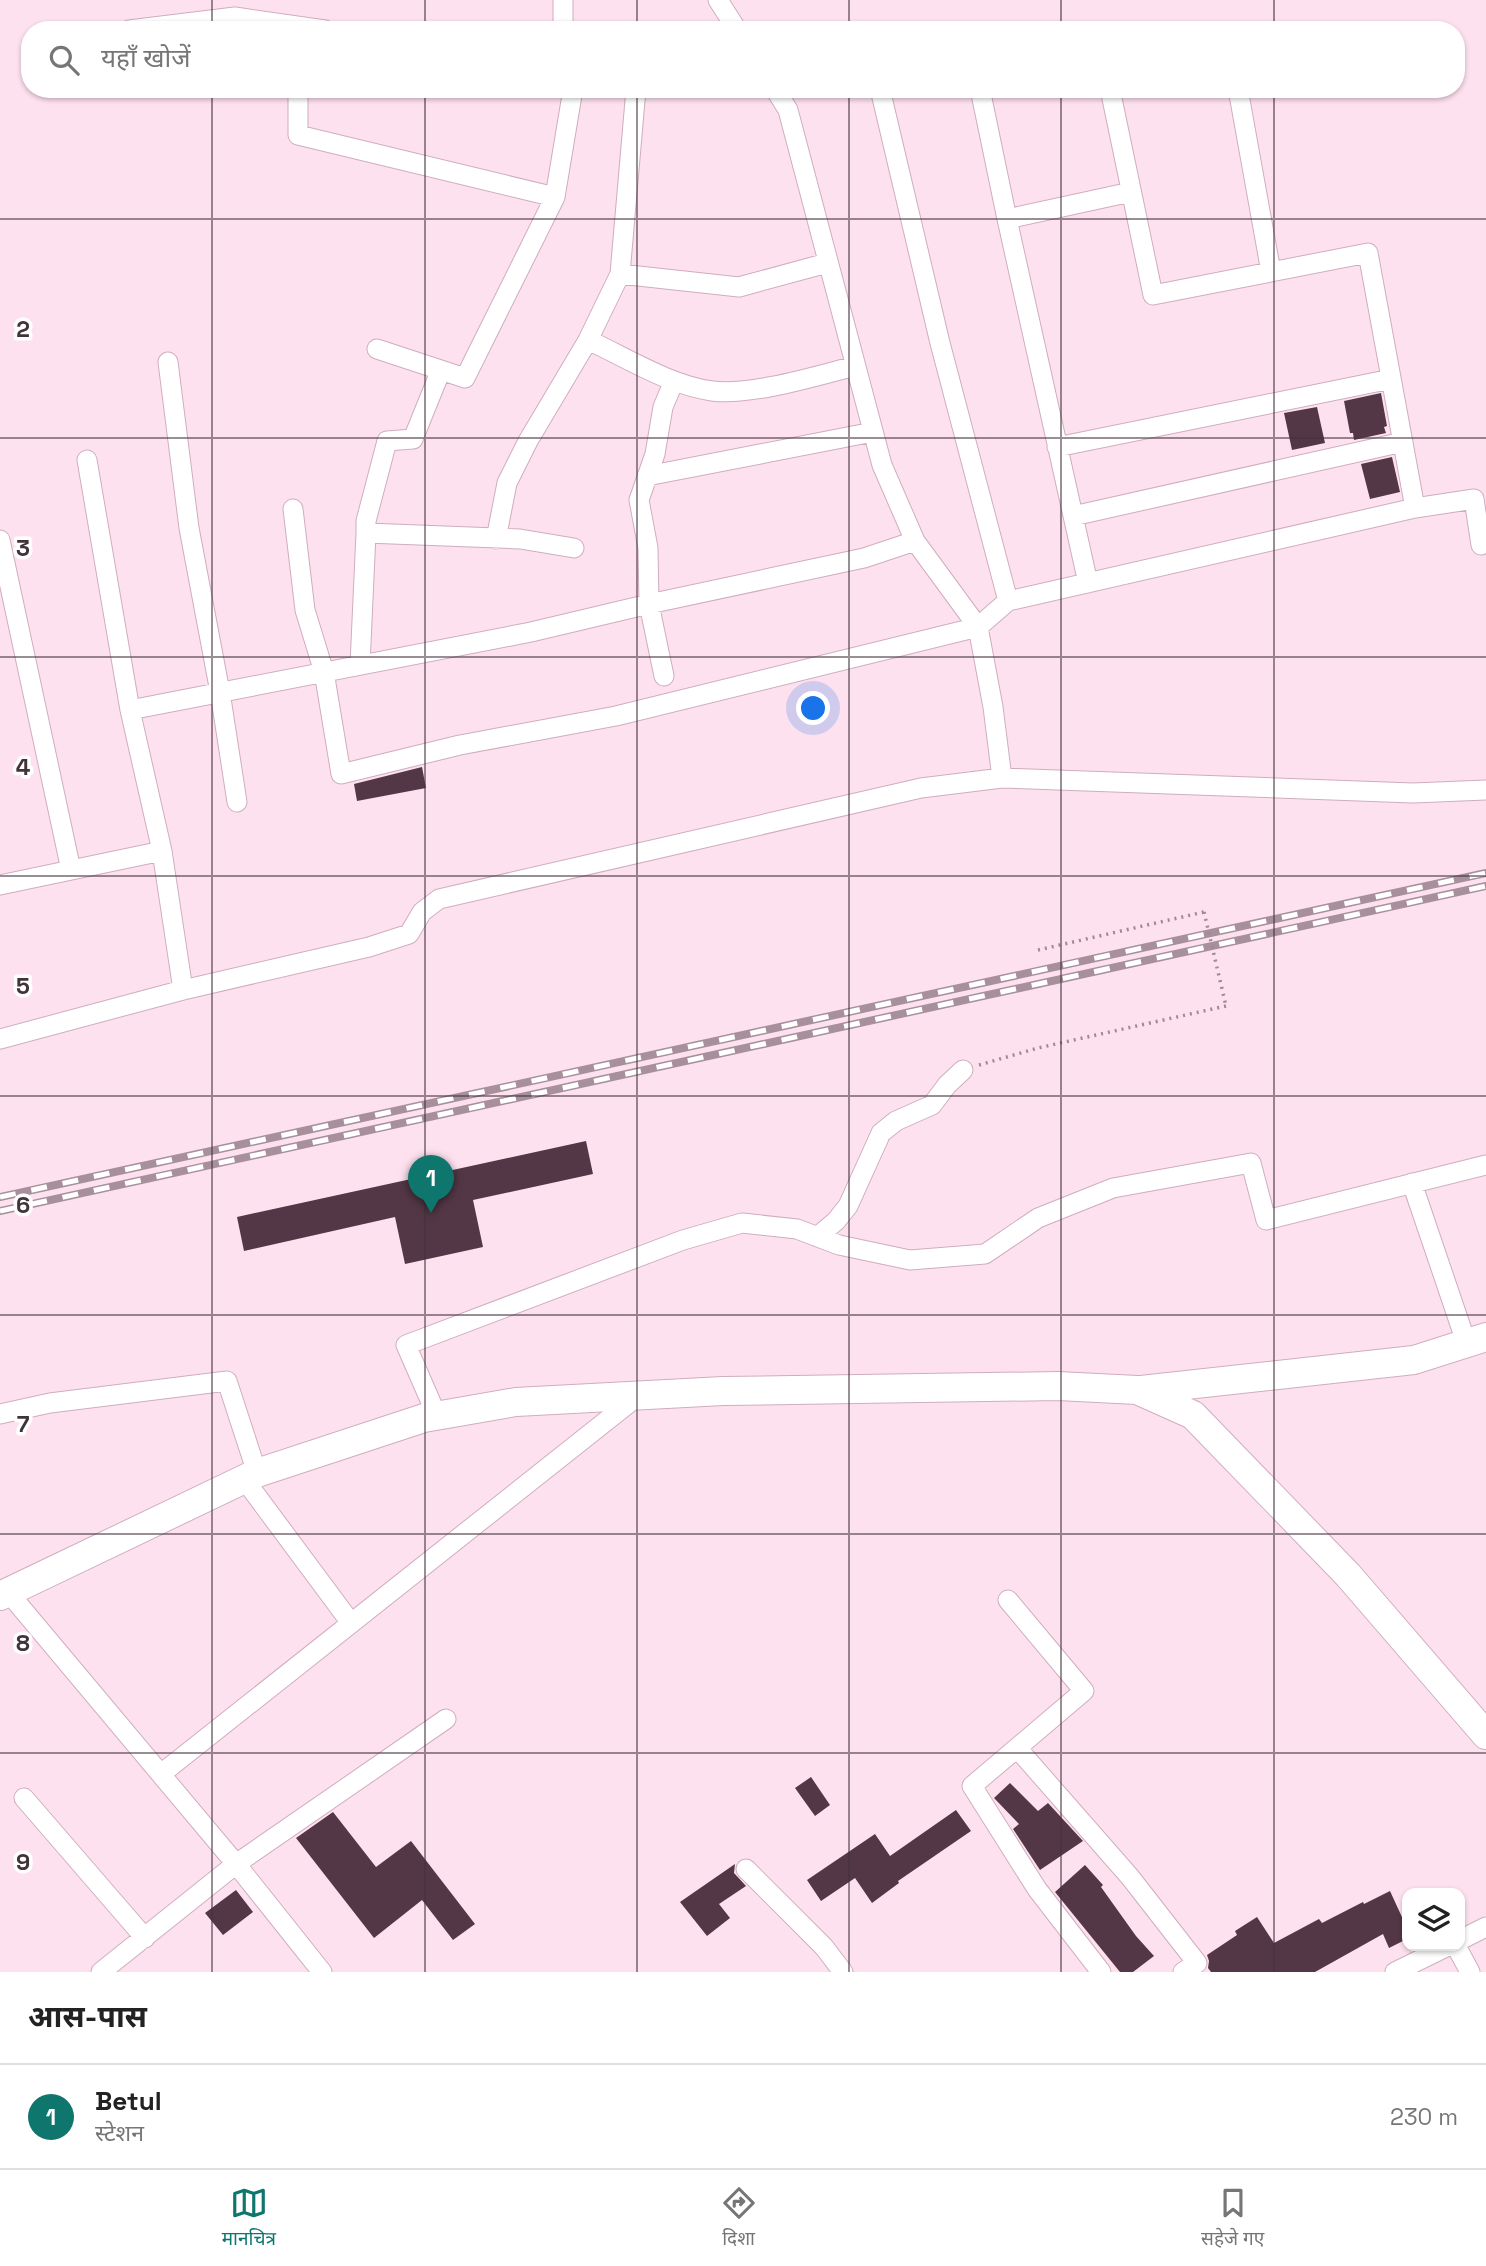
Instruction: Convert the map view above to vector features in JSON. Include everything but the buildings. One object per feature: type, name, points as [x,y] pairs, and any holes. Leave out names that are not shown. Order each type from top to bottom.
[{"type":"main road","points":[[4,1594],[250,1476],[436,1416],[516,1402],[723,1391],[1058,1386],[1137,1390],[1414,1360],[1476,1339]]},
{"type":"main road","points":[[1137,1390],[1193,1415],[1348,1575],[1486,1735]]},
{"type":"street","points":[[563,0],[563,21]]},
{"type":"street","points":[[719,0],[732,21]]},
{"type":"street","points":[[202,21],[235,17],[260,21]]},
{"type":"street","points":[[298,98],[298,135],[555,197]]},
{"type":"street","points":[[377,349],[465,378],[555,197],[572,98]]},
{"type":"street","points":[[496,539],[507,483],[527,442],[589,340],[620,274],[635,98]]},
{"type":"street","points":[[781,98],[788,110],[882,465],[915,541],[978,627],[993,707],[1002,778]]},
{"type":"street","points":[[882,98],[940,343],[1008,601]]},
{"type":"street","points":[[982,98],[1088,583]]},
{"type":"street","points":[[1112,98],[1153,295],[1368,253],[1415,508]]},
{"type":"street","points":[[1240,98],[1271,272]]},
{"type":"street","points":[[1007,219],[1131,192]]},
{"type":"street","points":[[620,274],[739,287],[827,263]]},
{"type":"street","points":[[589,340],[674,381],[713,391],[780,384],[855,366]]},
{"type":"street","points":[[168,362],[189,528],[220,692],[237,802]]},
{"type":"street","points":[[360,665],[366,521],[387,442],[413,439],[441,370]]},
{"type":"street","points":[[1057,447],[1391,379]]},
{"type":"street","points":[[664,676],[649,604],[648,548],[639,500],[655,454],[663,407],[674,381]]},
{"type":"street","points":[[647,476],[873,432]]},
{"type":"street","points":[[1073,516],[1403,442]]},
{"type":"street","points":[[87,460],[131,710],[162,851],[183,990]]},
{"type":"street","points":[[293,509],[305,610],[324,672],[341,774],[460,745],[616,716],[978,627],[1008,601],[1415,508],[1474,499],[1481,545]]},
{"type":"street","points":[[366,533],[520,539],[573,548]]},
{"type":"street","points":[[0,540],[3,571],[71,870]]},
{"type":"street","points":[[131,710],[531,632],[864,558],[915,541]]},
{"type":"street","points":[[0,1040],[183,990],[369,947],[409,934],[422,912],[439,899],[921,788],[1002,778],[1413,793],[1486,790]]},
{"type":"street","points":[[0,885],[162,851]]},
{"type":"street","points":[[817,1237],[836,1221],[848,1206],[881,1133],[896,1121],[932,1105],[963,1070]]},
{"type":"street","points":[[436,1416],[406,1345],[683,1240],[742,1223],[797,1229],[839,1245],[910,1260],[985,1254],[1038,1217],[1113,1188],[1251,1163],[1266,1220],[1486,1165]]},
{"type":"street","points":[[1412,1183],[1476,1339]]},
{"type":"street","points":[[0,1414],[50,1403],[227,1381],[250,1476],[351,1623]]},
{"type":"street","points":[[160,1774],[639,1395]]},
{"type":"street","points":[[4,1594],[236,1864],[313,1969]]},
{"type":"street","points":[[1008,1600],[1084,1691],[972,1786],[1037,1889],[1101,1972]]},
{"type":"street","points":[[112,1969],[145,1938],[236,1864],[446,1719]]},
{"type":"street","points":[[1017,1748],[1130,1877],[1195,1969]]},
{"type":"street","points":[[24,1798],[145,1938]]},
{"type":"street","points":[[746,1869],[824,1947],[843,1972]]},
{"type":"street","points":[[1465,1938],[1486,1927]]},
{"type":"street","points":[[1395,1972],[1438,1951]]},
{"type":"street","points":[[1459,1951],[1470,1972]]},
{"type":"path","points":[[963,1070],[1038,1048],[1226,1006],[1204,912],[1038,950]]},
{"type":"railway","points":[[0,1197],[1486,873]]},
{"type":"railway","points":[[0,1211],[1486,886]]},
{"type":"place","name":"Betul","points":[[431,1213]]}]
